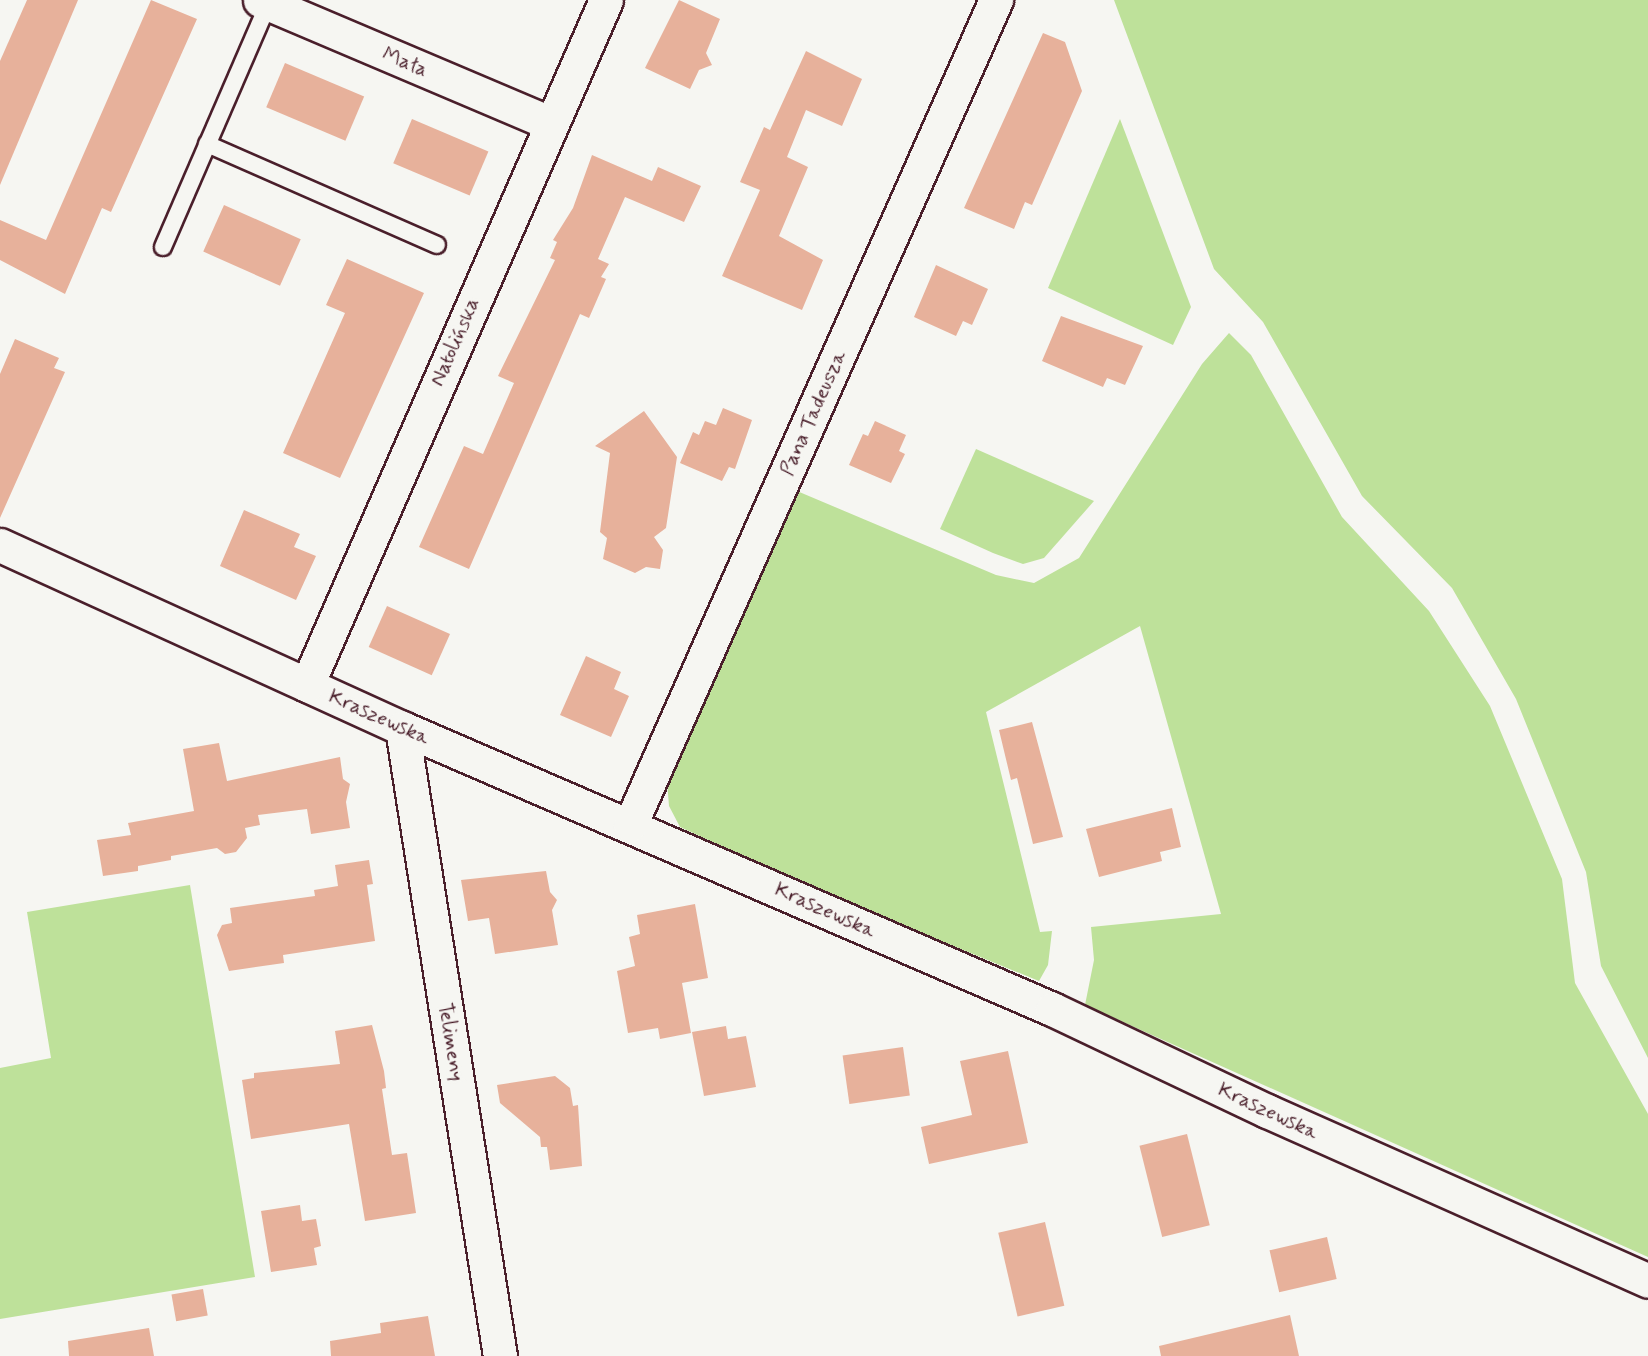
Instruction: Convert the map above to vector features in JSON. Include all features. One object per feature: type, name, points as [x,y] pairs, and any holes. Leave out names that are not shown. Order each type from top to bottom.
[{"type":"street","name":"Natolińska","points":[[307,685],[550,123],[606,0]]},
{"type":"street","name":"Pana Tadeusza","points":[[630,825],[996,0]]},
{"type":"street","name":"Mała","points":[[264,2],[550,123]]},
{"type":"street","name":"Kraszewska","points":[[0,545],[402,728],[1052,1010],[1267,1112],[1648,1281]]},
{"type":"street","name":"Telimeny","points":[[402,728],[500,1356]]},
{"type":"lane","points":[[163,247],[264,2]]},
{"type":"lane","points":[[207,144],[437,245]]},
{"type":"green space","points":[[1114,0],[1648,0],[1648,1058],[1601,966],[1586,872],[1516,699],[1452,588],[1362,496],[1263,322],[1214,269]]},
{"type":"green space","points":[[1120,119],[1191,307],[1173,345],[1048,288]]},
{"type":"green space","points":[[1229,333],[1251,355],[1342,517],[1429,611],[1490,706],[1562,879],[1575,983],[1648,1114],[1648,1257],[1085,1005],[1094,960],[1091,927],[1221,914],[1140,626],[986,712],[1040,932],[1052,931],[1048,965],[1039,981],[812,888],[680,827],[669,806],[667,781],[797,491],[996,575],[1034,583],[1079,558],[1202,364]]},
{"type":"green space","points":[[976,449],[1094,501],[1044,558],[1023,564],[993,553],[940,529]]},
{"type":"green space","points":[[190,885],[255,1277],[0,1319],[0,1068],[51,1058],[27,912]]},
{"type":"building","points":[[27,0],[78,0],[0,185],[0,61]]},
{"type":"building","points":[[151,0],[197,19],[111,212],[102,208],[65,294],[0,260],[0,220],[46,240]]},
{"type":"building","points":[[679,0],[720,19],[706,53],[712,65],[699,70],[690,89],[645,68]]},
{"type":"building","points":[[1043,33],[1065,42],[1082,91],[1032,205],[1025,202],[1014,229],[964,208]]},
{"type":"building","points":[[806,51],[862,79],[842,126],[806,110],[787,157],[808,167],[779,236],[823,260],[802,310],[722,276],[760,190],[740,182],[764,127],[770,130]]},
{"type":"building","points":[[285,63],[364,97],[345,141],[266,107]]},
{"type":"building","points":[[412,119],[488,151],[470,196],[393,163]]},
{"type":"building","points":[[592,155],[652,181],[658,167],[701,186],[684,222],[625,197],[598,259],[609,264],[601,277],[606,279],[589,318],[580,314],[469,569],[419,547],[464,446],[483,454],[514,383],[498,376],[555,260],[550,258],[557,242],[553,240],[573,208]]},
{"type":"building","points":[[224,205],[301,239],[280,286],[203,252]]},
{"type":"building","points":[[347,259],[424,293],[340,478],[283,453],[345,313],[326,305]]},
{"type":"building","points":[[936,265],[988,289],[972,325],[963,321],[956,336],[914,317]]},
{"type":"building","points":[[1061,316],[1143,346],[1125,385],[1107,378],[1103,387],[1042,361]]},
{"type":"building","points":[[15,339],[59,358],[54,368],[65,372],[0,518],[0,374]]},
{"type":"building","points":[[723,408],[752,420],[735,469],[729,467],[722,481],[680,463],[693,432],[699,435],[705,421],[716,425]]},
{"type":"building","points":[[644,411],[677,457],[666,528],[654,537],[663,550],[660,569],[646,567],[635,573],[603,559],[607,538],[600,532],[610,453],[595,446]]},
{"type":"building","points":[[875,421],[906,435],[899,451],[905,454],[891,483],[849,465],[863,434],[868,436]]},
{"type":"building","points":[[244,510],[300,534],[294,547],[316,556],[296,600],[220,566]]},
{"type":"building","points":[[387,606],[450,634],[432,675],[369,647]]},
{"type":"building","points":[[586,656],[621,672],[614,689],[629,696],[611,737],[560,715]]},
{"type":"building","points":[[1032,722],[1063,837],[1033,844],[1017,778],[1011,780],[999,730]]},
{"type":"building","points":[[219,743],[227,781],[340,757],[343,779],[350,784],[346,802],[350,828],[311,834],[307,809],[258,815],[260,825],[245,828],[247,838],[236,852],[225,854],[217,848],[171,856],[171,860],[138,866],[138,871],[103,876],[97,840],[131,835],[128,823],[194,811],[183,749]]},
{"type":"building","points":[[1172,808],[1181,847],[1160,852],[1162,861],[1099,877],[1086,829]]},
{"type":"building","points":[[369,860],[373,884],[367,885],[375,941],[283,955],[284,963],[229,971],[217,935],[222,925],[232,923],[230,908],[315,896],[314,890],[338,886],[335,865]]},
{"type":"building","points":[[546,871],[550,892],[557,900],[552,910],[558,945],[495,954],[489,918],[468,921],[461,880]]},
{"type":"building","points":[[695,904],[708,978],[682,983],[691,1033],[660,1039],[658,1028],[628,1033],[617,971],[635,966],[629,937],[640,934],[637,915]]},
{"type":"building","points":[[372,1025],[384,1071],[386,1088],[382,1089],[392,1155],[407,1153],[416,1213],[365,1221],[349,1124],[251,1139],[242,1080],[254,1078],[254,1073],[340,1064],[335,1031]]},
{"type":"building","points":[[726,1026],[728,1039],[746,1036],[756,1087],[704,1096],[692,1032]]},
{"type":"building","points":[[903,1047],[910,1096],[849,1104],[843,1055]]},
{"type":"building","points":[[1008,1051],[1028,1143],[929,1164],[921,1127],[972,1115],[960,1061]]},
{"type":"building","points":[[555,1076],[570,1088],[573,1106],[578,1105],[582,1166],[550,1170],[547,1147],[541,1147],[540,1137],[500,1103],[497,1085]]},
{"type":"building","points":[[1187,1134],[1210,1225],[1162,1237],[1139,1146]]},
{"type":"building","points":[[300,1205],[302,1221],[316,1219],[321,1246],[314,1248],[317,1265],[271,1272],[261,1211]]},
{"type":"building","points":[[1045,1222],[1064,1306],[1018,1317],[998,1233]]},
{"type":"building","points":[[1327,1237],[1337,1279],[1279,1292],[1270,1250]]},
{"type":"building","points":[[203,1289],[208,1316],[176,1321],[171,1295]]},
{"type":"building","points":[[1290,1315],[1299,1356],[1161,1356],[1159,1346]]},
{"type":"building","points":[[428,1316],[435,1356],[331,1356],[330,1341],[381,1333],[380,1323]]},
{"type":"building","points":[[149,1328],[154,1356],[69,1356],[68,1341]]}]
